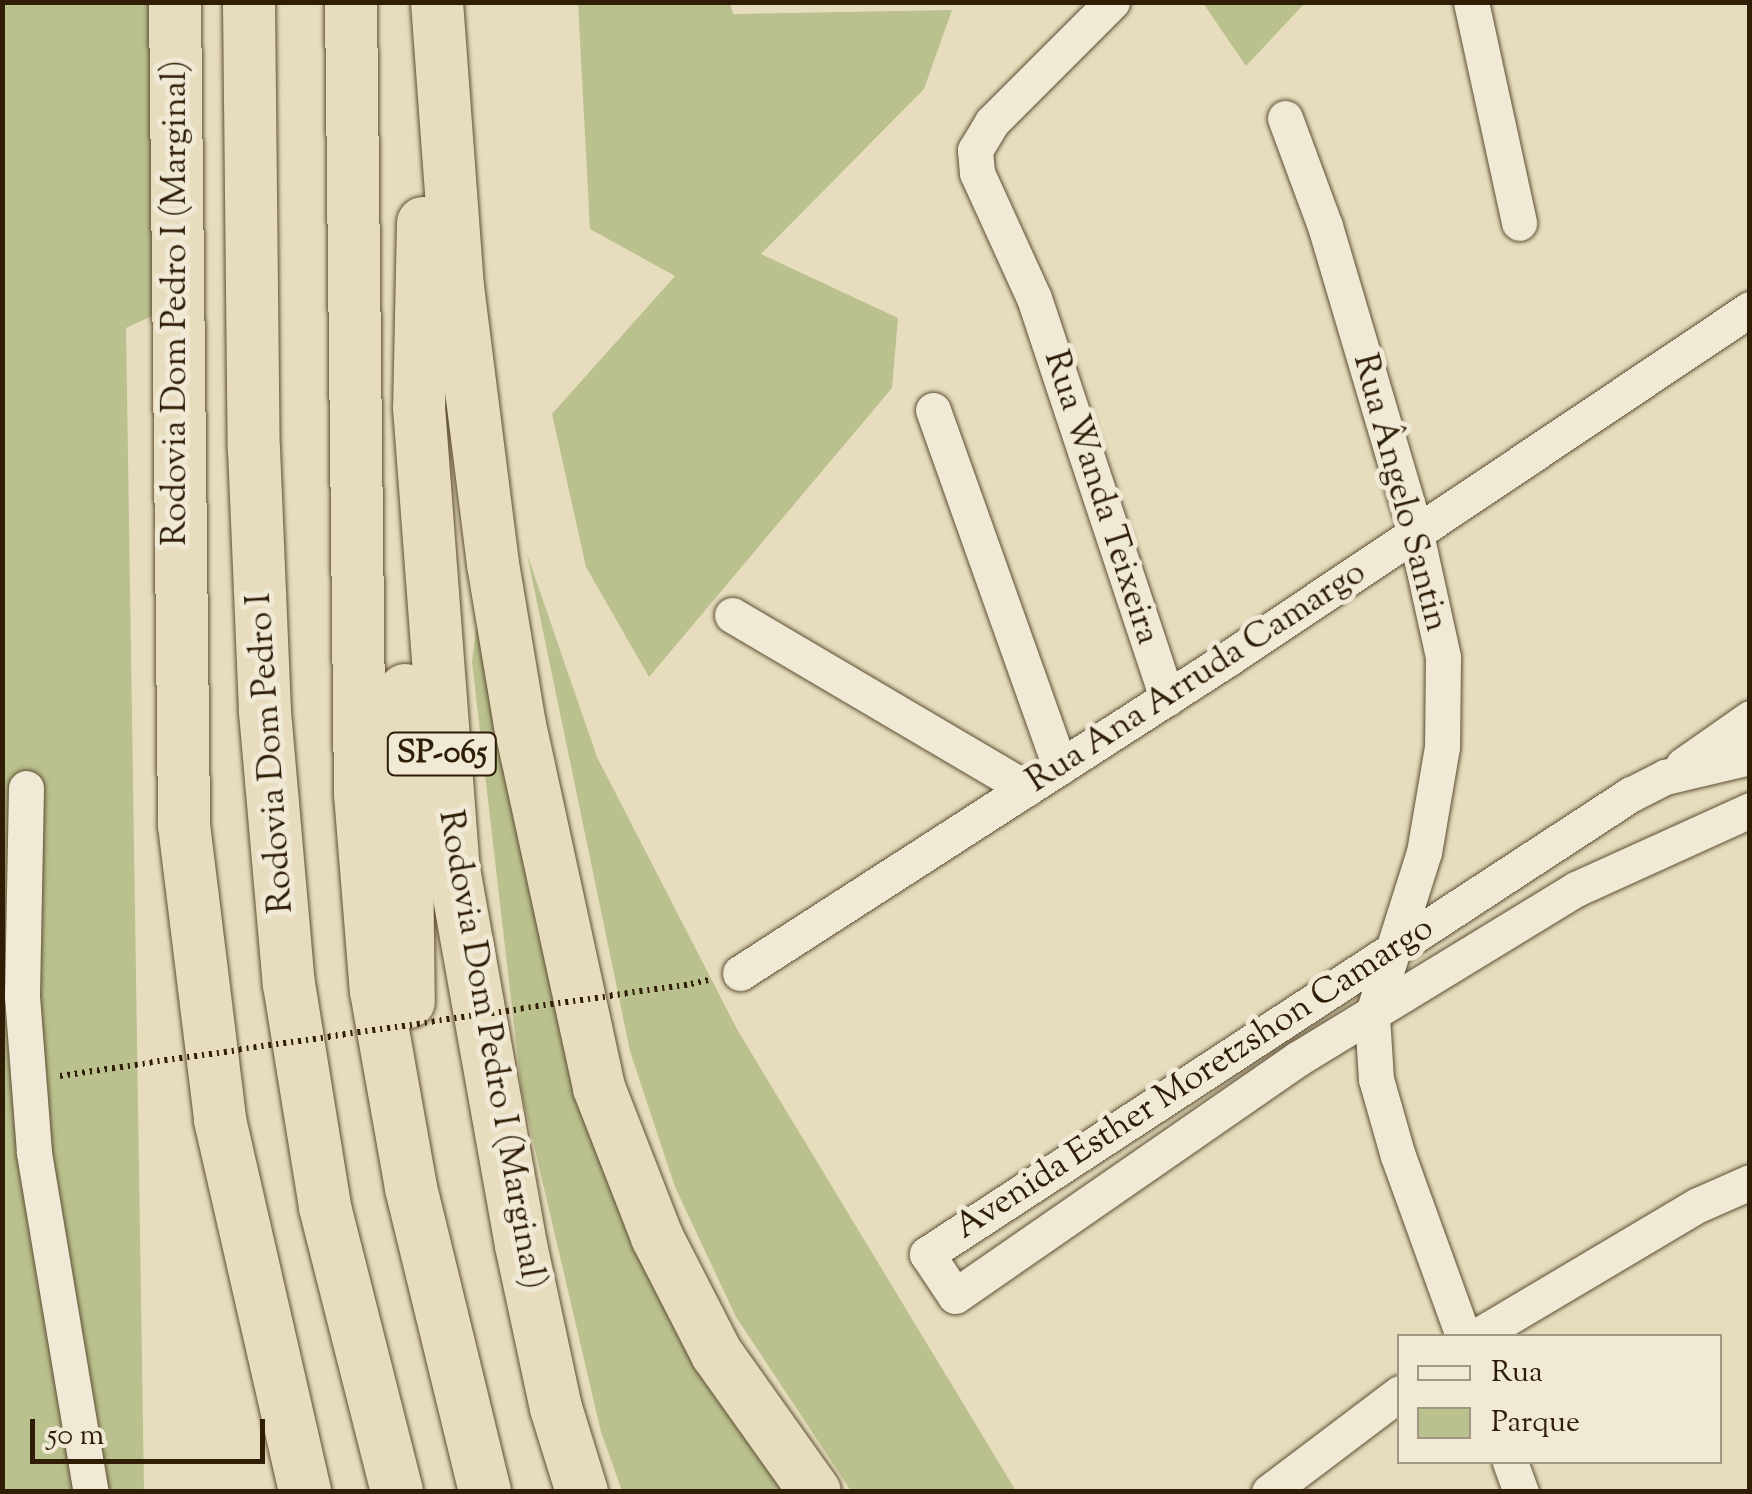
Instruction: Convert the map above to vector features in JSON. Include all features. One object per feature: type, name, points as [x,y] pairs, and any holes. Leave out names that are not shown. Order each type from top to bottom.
[{"type":"highway","name":"Rodovia Dom Pedro I (Marginal)","points":[[175,2],[179,686],[184,824],[220,1120],[305,1492]]},
{"type":"highway","name":"Rodovia Dom Pedro I","points":[[249,2],[254,449],[265,712],[289,984],[325,1206],[396,1492]]},
{"type":"highway","name":"SP-065","points":[[350,2],[360,794],[376,990],[411,1188],[485,1492]]},
{"type":"highway","name":"Rodovia Dom Pedro I (Marginal)","points":[[434,2],[419,407],[434,669],[454,869],[521,1245],[556,1408],[582,1492]]},
{"type":"highway","points":[[434,2],[458,286],[493,564],[523,743],[599,1088],[657,1237],[718,1354],[815,1492]]},
{"type":"highway","points":[[411,1188],[402,502],[419,407]]},
{"type":"highway","points":[[179,686],[166,798],[201,1125],[266,1492]]},
{"type":"street","name":"Rua Wanda Teixeira","points":[[1112,2],[992,122],[975,150],[977,174],[1034,298],[1167,698]]},
{"type":"street","points":[[1471,2],[1518,223]]},
{"type":"street","name":"Rua Ângelo Santin","points":[[1285,118],[1325,226],[1416,534],[1442,657],[1442,748],[1424,852],[1389,952],[1372,1016],[1376,1079],[1398,1156],[1462,1334]]},
{"type":"street","name":"Rua Ana Arruda Camargo","points":[[740,973],[1167,698],[1750,309]]},
{"type":"street","points":[[932,410],[1060,767]]},
{"type":"street","points":[[732,615],[1027,788]]},
{"type":"street","points":[[1665,777],[1750,718]]},
{"type":"street","name":"Avenida Esther Moretzshon Camargo","points":[[1750,757],[1665,777],[927,1254],[954,1296],[1299,1058],[1576,889],[1750,810]]},
{"type":"street","points":[[26,788],[22,996],[34,1153],[91,1492]]},
{"type":"street","points":[[1481,1334],[1698,1205],[1750,1182]]},
{"type":"street","points":[[1269,1492],[1397,1395]]},
{"type":"street","points":[[1511,1464],[1521,1492]]},
{"type":"path","points":[[29,1081],[691,984]]},
{"type":"green space","points":[[3,3],[177,3],[178,304],[126,328],[144,1491],[3,1492]]},
{"type":"green space","points":[[578,3],[730,3],[733,14],[952,10],[924,89],[761,254],[898,318],[892,388],[649,677],[586,567],[552,414],[675,276],[590,229]]},
{"type":"green space","points":[[1203,3],[1305,3],[1246,66]]},
{"type":"green space","points":[[527,554],[597,757],[738,1031],[1016,1491],[851,1491],[736,1317],[675,1187],[630,1051]]},
{"type":"green space","points":[[480,599],[540,928],[792,1491],[622,1491],[601,1432],[522,1094],[472,662]]}]
